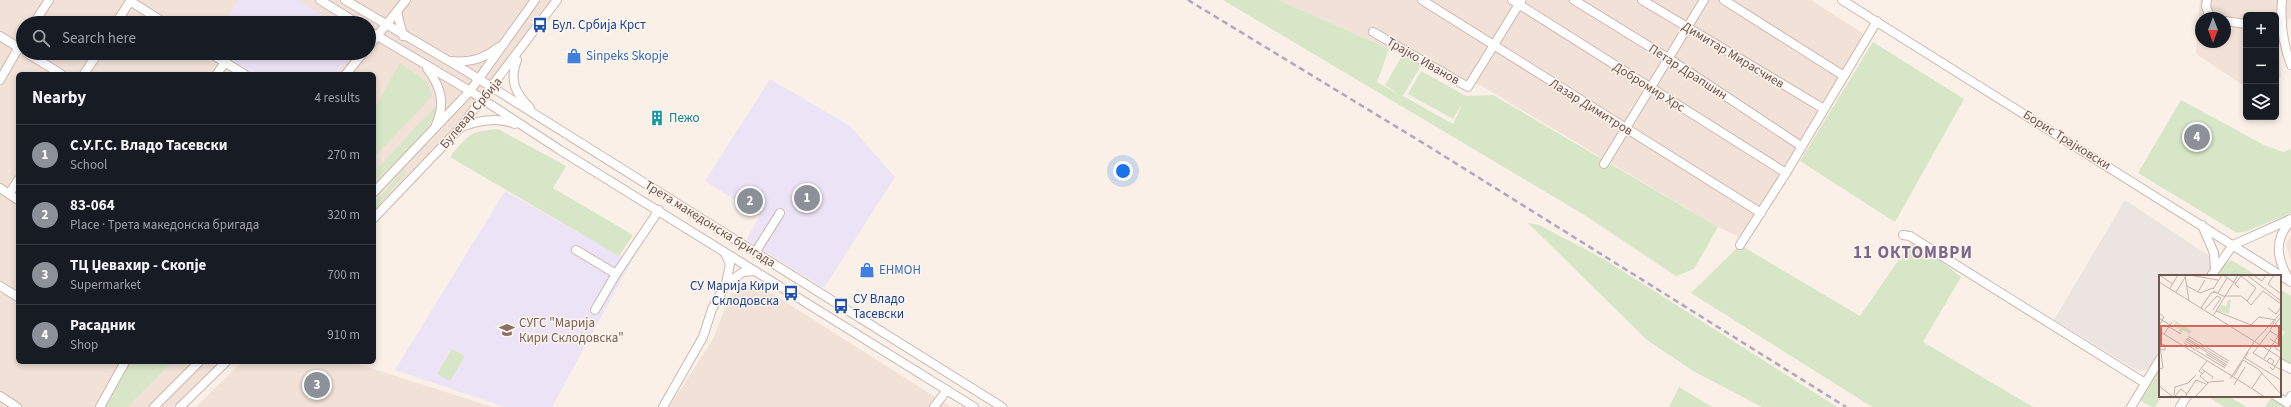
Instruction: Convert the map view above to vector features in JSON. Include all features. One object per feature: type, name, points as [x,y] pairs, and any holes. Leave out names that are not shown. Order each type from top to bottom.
[{"type":"street","points":[[39,16],[49,0]]},
{"type":"street","points":[[121,16],[131,0],[154,16]]},
{"type":"street","points":[[320,0],[346,16]]},
{"type":"street","name":"Трета македонска бригада","points":[[345,0],[370,16]]},
{"type":"street","points":[[377,36],[406,0]]},
{"type":"street","name":"Булевар Србија","points":[[376,190],[432,134],[470,91],[535,0]]},
{"type":"street","name":"Булевар Србија","points":[[376,216],[460,128],[520,52],[557,0]]},
{"type":"street","name":"Лазар Димитров","points":[[1422,0],[1626,129],[1646,139],[1761,213]]},
{"type":"street","name":"Петар Драпшин","points":[[1574,0],[1668,58],[1801,146]]},
{"type":"street","name":"Димитар Мирасчиев","points":[[1642,0],[1824,109]]},
{"type":"street","points":[[1604,164],[1704,0]]},
{"type":"street","points":[[1724,0],[1844,76]]},
{"type":"street","name":"Борис Трајковски","points":[[1842,0],[2280,275]]},
{"type":"street","points":[[2207,0],[2206,6],[2208,12]]},
{"type":"street","points":[[2282,0],[2279,27],[2284,47],[2291,65]]},
{"type":"street","name":"Трајко Иванов","points":[[1373,32],[1468,87],[1494,45],[1517,1]]},
{"type":"street","name":"Добромир Хрс","points":[[1517,1],[1650,88],[1786,173]]},
{"type":"street","points":[[397,12],[403,36]]},
{"type":"street","name":"Трета македонска бригада","points":[[376,20],[479,79],[1002,407]]},
{"type":"street","points":[[1740,245],[1786,173],[1877,21]]},
{"type":"street","points":[[2231,23],[2243,24]]},
{"type":"street","points":[[0,36],[16,44]]},
{"type":"street","name":"Трета македонска бригада","points":[[377,36],[470,91],[974,407]]},
{"type":"street","points":[[449,61],[465,62],[479,59],[506,42]]},
{"type":"street","points":[[520,52],[513,72],[513,84],[520,98],[540,118]]},
{"type":"street","points":[[0,80],[16,54]]},
{"type":"street","points":[[38,60],[58,72]]},
{"type":"street","points":[[85,72],[93,60]]},
{"type":"street","points":[[222,60],[241,72]]},
{"type":"street","points":[[348,72],[357,60]]},
{"type":"street","points":[[218,72],[225,62]]},
{"type":"street","points":[[424,64],[438,85],[442,100],[440,116],[432,134]]},
{"type":"street","points":[[460,128],[483,120],[502,120],[530,130]]},
{"type":"street","points":[[9,194],[16,183]]},
{"type":"street","points":[[0,188],[16,199]]},
{"type":"street","points":[[595,310],[616,274],[659,210]]},
{"type":"street","points":[[755,253],[780,213]]},
{"type":"street","points":[[2213,272],[2232,245],[2291,220]]},
{"type":"street","points":[[2290,281],[2280,262],[2278,249],[2281,234],[2291,220]]},
{"type":"street","points":[[2202,225],[2214,253],[2213,272]]},
{"type":"street","points":[[1903,235],[1910,236],[2145,383]]},
{"type":"street","points":[[576,250],[616,274]]},
{"type":"street","points":[[663,407],[703,337],[712,309],[726,284],[730,264],[724,251]]},
{"type":"street","points":[[726,284],[743,272],[755,271]]},
{"type":"street","name":"Борис Трајковски","points":[[2281,275],[2290,281]]},
{"type":"street","points":[[0,286],[16,296]]},
{"type":"street","points":[[2131,407],[2159,361]]},
{"type":"street","points":[[100,407],[123,364]]},
{"type":"street","points":[[154,407],[197,364]]},
{"type":"street","points":[[180,407],[224,364]]},
{"type":"street","points":[[2281,364],[2291,369]]},
{"type":"street","points":[[934,407],[946,390]]},
{"type":"street","points":[[0,396],[17,407]]},
{"type":"street","points":[[2278,397],[2287,403],[2291,396]]},
{"type":"street","points":[[2180,407],[2186,397]]},
{"type":"shaded area","points":[[0,0],[557,0],[497,83],[376,216],[376,72],[16,72],[16,364],[224,364],[180,407],[0,407]]},
{"type":"shaded area","points":[[238,0],[299,0],[324,16],[228,16]]},
{"type":"shaded area","points":[[1278,0],[1811,0],[1864,34],[1778,179],[1740,237],[1718,227],[1480,85],[1465,81],[1392,38],[1389,49]]},
{"type":"shaded area","points":[[2200,0],[2291,0],[2291,19],[2289,19],[2279,48],[2279,12],[2243,12],[2243,85],[2196,54],[2196,48],[2231,48],[2231,12],[2199,12]]},
{"type":"shaded area","points":[[2279,48],[2281,77],[2279,79]]},
{"type":"shaded area","points":[[231,60],[348,60],[339,72],[250,72]]},
{"type":"shaded area","points":[[770,79],[850,126],[895,177],[824,288],[746,240],[760,216],[705,181]]},
{"type":"shaded area","name":"СУГС \"Марија Кири Склодовска\"","points":[[505,191],[631,262],[552,407],[505,407],[395,370]]},
{"type":"shaded area","points":[[2125,200],[2212,258],[2208,275],[2159,275],[2159,354],[2150,367],[2146,370],[2138,371],[2054,320]]},
{"type":"shaded area","points":[[2291,235],[2291,262],[2286,244]]},
{"type":"shaded area","points":[[755,286],[773,294],[951,407],[669,407],[713,339],[730,296],[742,289]]},
{"type":"shaded area","points":[[240,364],[357,364],[493,407],[196,407]]},
{"type":"green space","points":[[1223,0],[1278,0],[1389,49],[1377,82],[1400,95],[1385,85],[1403,54],[1422,64],[1403,96],[1453,124],[1463,103],[1453,119],[1408,94],[1421,71],[1466,96],[1493,95],[1718,227],[1694,269],[1676,276],[1586,216]]},
{"type":"green space","points":[[1873,42],[1964,99],[1895,222],[1800,161]]},
{"type":"green space","points":[[400,63],[427,82],[432,96],[376,155],[376,106]]},
{"type":"green space","points":[[2181,100],[2264,145],[2283,152],[2291,149],[2291,213],[2247,231],[2237,233],[2138,173]]},
{"type":"green space","points":[[439,103],[436,113],[430,123],[405,153],[379,178],[376,178],[376,170]]},
{"type":"green space","points":[[498,129],[566,166],[553,188],[633,235],[619,256],[450,157],[465,139],[475,133]]},
{"type":"green space","points":[[405,169],[405,174],[376,208],[376,201]]},
{"type":"green space","points":[[1528,223],[1539,225],[1602,258],[1837,407],[1762,407],[1695,372],[1647,340]]},
{"type":"green space","points":[[1913,239],[1961,277],[1923,342],[2033,407],[1872,407],[1691,293],[1740,245],[1860,316]]},
{"type":"green space","points":[[2231,260],[2256,275],[2212,275],[2215,269]]},
{"type":"green space","points":[[2281,290],[2291,296],[2291,369],[2281,364],[2281,338],[2285,332],[2281,330]]},
{"type":"green space","points":[[452,349],[465,356],[450,381],[437,374]]},
{"type":"green space","points":[[2159,361],[2159,397],[2161,397],[2155,407],[2152,407],[2136,398]]},
{"type":"green space","points":[[130,364],[170,364],[127,407],[105,407]]},
{"type":"green space","points":[[1679,387],[1712,407],[1669,407]]},
{"type":"green space","points":[[2291,396],[2291,407],[2265,407],[2271,397],[2278,397],[2287,403]]},
{"type":"green space","points":[[2209,397],[2230,397],[2247,407],[2224,407]]},
{"type":"railway","points":[[1188,0],[1428,146],[1846,407]]},
{"type":"place","name":"Бул. Србија Крст","points":[[540,25]]},
{"type":"place","name":"Sinpeks Skopje","points":[[574,56]]},
{"type":"place","name":"Пежо","points":[[657,118]]},
{"type":"place","name":"Расадник","points":[[2197,137]]},
{"type":"place","name":"С.У.Г.С. Владо Тасевски","points":[[807,198]]},
{"type":"place","name":"83-064","points":[[750,201]]},
{"type":"place","name":"ЕНМОН","points":[[867,270]]},
{"type":"place","name":"СУ Марија Кири Склодовска","points":[[791,293]]},
{"type":"place","name":"СУ Владо Тасевски","points":[[841,306]]},
{"type":"place","name":"СУГС \"Марија Кири Склодовска\"","points":[[507,330]]},
{"type":"place","name":"ТЦ Џевахир - Скопје","points":[[317,385]]},
{"type":"district","name":"11 ОКТОМВРИ","points":[[1913,253]]}]
